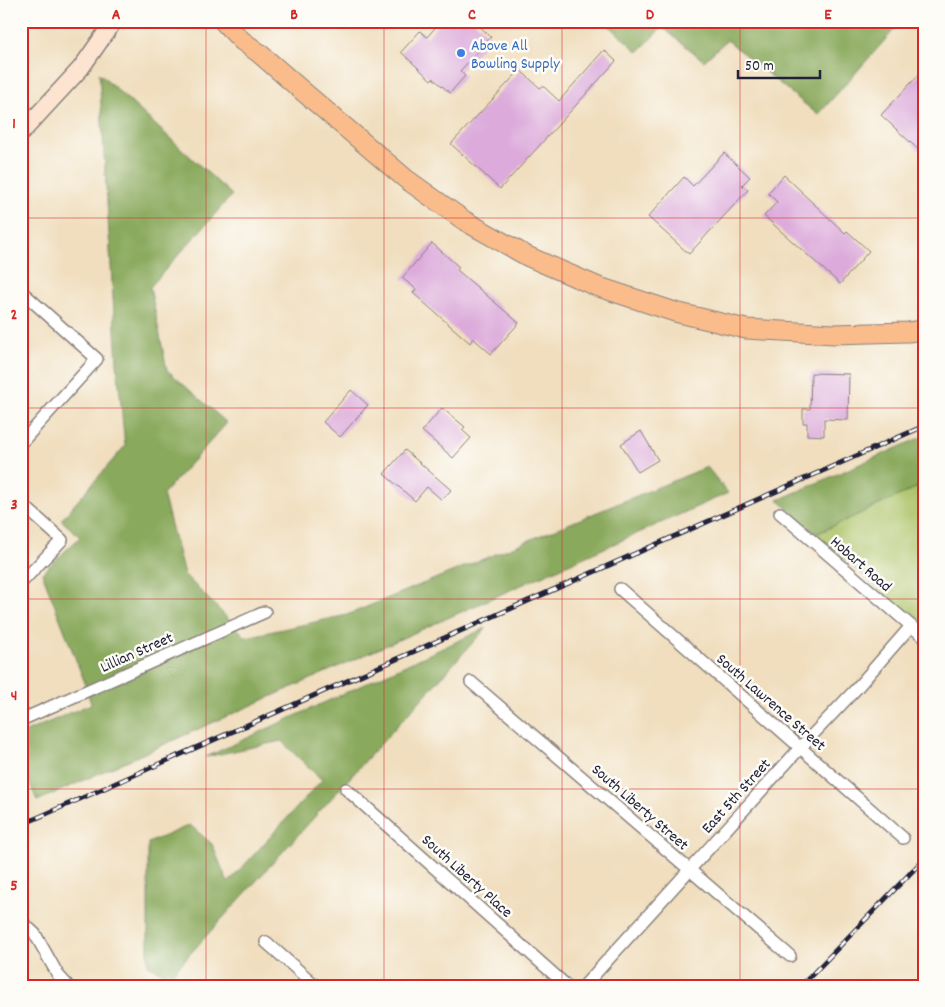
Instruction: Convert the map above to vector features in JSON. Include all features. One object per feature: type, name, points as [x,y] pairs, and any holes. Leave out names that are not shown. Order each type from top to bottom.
[{"type":"main road","points":[[81,68],[107,21]]},
{"type":"main road","points":[[21,133],[81,68],[114,21]]},
{"type":"main road","points":[[223,21],[241,40],[260,53]]},
{"type":"main road","points":[[230,21],[260,53],[298,88],[406,179],[465,221],[527,256],[596,286],[675,312],[746,329],[834,334],[924,330]]},
{"type":"street","points":[[21,291],[97,359],[21,443]]},
{"type":"street","points":[[21,503],[62,540],[21,583]]},
{"type":"street","name":"Hobart Road","points":[[780,513],[924,637]]},
{"type":"street","name":"South Lawrence Street","points":[[620,589],[903,838]]},
{"type":"street","name":"Lillian Street","points":[[21,720],[265,612]]},
{"type":"street","name":"East 5th Street","points":[[584,986],[911,626]]},
{"type":"street","name":"South Liberty Street","points":[[471,682],[790,956]]},
{"type":"street","name":"South Liberty Place","points":[[346,789],[567,986]]},
{"type":"street","points":[[21,921],[35,934],[58,975],[68,986]]},
{"type":"street","points":[[266,942],[316,986]]},
{"type":"green space","points":[[604,21],[902,21],[818,115],[727,40],[704,61],[662,27],[638,52]]},
{"type":"green space","points":[[99,73],[232,195],[150,287],[167,370],[227,423],[163,494],[184,574],[246,637],[347,615],[707,467],[728,493],[37,801],[21,761],[21,734],[91,704],[83,678],[42,573],[80,537],[61,520],[125,446],[117,363]]},
{"type":"green space","points":[[924,436],[924,484],[816,534],[778,500]]},
{"type":"green space","points":[[924,484],[924,630],[816,534]]},
{"type":"green space","points":[[486,628],[170,976],[148,965],[148,843],[190,825],[212,844],[228,883],[322,780],[281,741],[206,757]]},
{"type":"building","points":[[441,21],[474,21],[491,37],[460,71],[465,76],[450,93],[433,78],[431,80],[401,52],[420,31],[427,37]]},
{"type":"building","points":[[604,50],[616,61],[500,189],[451,144],[520,70],[540,88],[543,86],[559,101]]},
{"type":"building","points":[[924,69],[924,155],[881,115]]},
{"type":"building","points":[[724,153],[750,177],[742,185],[748,190],[689,254],[648,217],[684,177],[693,186]]},
{"type":"building","points":[[784,175],[845,233],[847,231],[869,251],[840,284],[764,216],[777,202],[768,193]]},
{"type":"building","points":[[432,243],[459,267],[457,270],[519,323],[491,354],[473,338],[470,343],[413,293],[416,289],[402,278]]},
{"type":"building","points":[[811,373],[849,374],[848,420],[824,419],[824,436],[807,435],[807,423],[803,423],[803,409],[810,409]]},
{"type":"building","points":[[351,390],[368,405],[340,437],[323,422]]},
{"type":"building","points":[[442,408],[465,427],[462,430],[471,438],[453,458],[422,431]]},
{"type":"building","points":[[641,431],[658,460],[638,472],[621,444]]},
{"type":"building","points":[[405,450],[451,490],[442,500],[427,487],[415,501],[384,474]]},
{"type":"railway","points":[[21,825],[924,426]]},
{"type":"railway","points":[[801,986],[924,859]]},
{"type":"place","name":"Above All Bowling Supply","points":[[461,53]]}]
